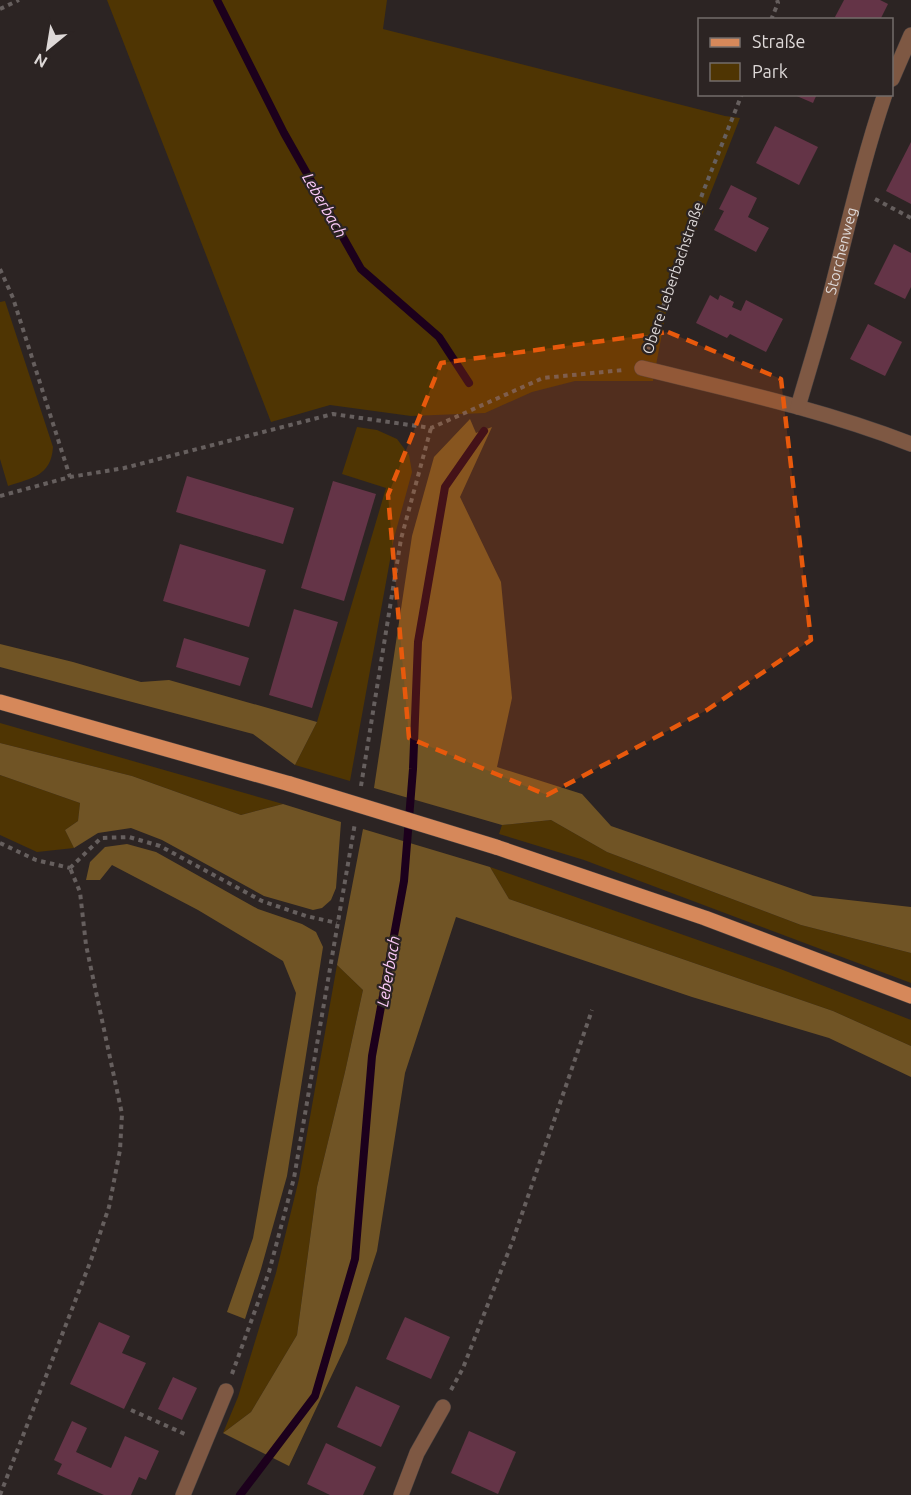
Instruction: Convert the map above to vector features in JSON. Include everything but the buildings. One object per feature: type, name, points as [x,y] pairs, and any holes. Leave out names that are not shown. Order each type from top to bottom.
[{"type":"main road","points":[[0,702],[290,784],[496,847],[705,918],[911,996]]},
{"type":"street","points":[[893,75],[911,35]]},
{"type":"street","name":"Storchenweg","points":[[798,406],[884,96]]},
{"type":"street","name":"Obere Leberbachstraße","points":[[642,368],[798,406],[911,444]]},
{"type":"street","points":[[183,1495],[226,1392]]},
{"type":"street","points":[[401,1495],[417,1453],[443,1407]]},
{"type":"path","points":[[0,9],[19,0]]},
{"type":"path","points":[[772,18],[778,1]]},
{"type":"path","name":"Obere Leberbachstraße","points":[[642,368],[703,192],[741,96]]},
{"type":"path","points":[[857,189],[911,218]]},
{"type":"path","points":[[0,268],[13,298],[70,477]]},
{"type":"path","points":[[0,496],[70,477],[124,468],[333,414],[431,428],[543,378],[642,368]]},
{"type":"path","points":[[365,761],[401,539],[431,428]]},
{"type":"path","points":[[70,868],[101,838],[129,837],[160,846],[262,901],[306,916],[337,923]]},
{"type":"path","points":[[0,843],[36,860],[70,868]]},
{"type":"path","points":[[0,1495],[92,1260],[109,1207],[120,1150],[122,1114],[86,945],[80,892],[70,868]]},
{"type":"path","points":[[226,1392],[269,1272],[294,1178],[348,868]]},
{"type":"path","points":[[443,1407],[463,1368],[513,1239],[592,1010]]},
{"type":"path","points":[[131,1410],[204,1443]]},
{"type":"highlighted area","points":[[668,332],[781,379],[811,640],[707,710],[547,795],[409,738],[388,495],[441,363]]},
{"type":"green space","points":[[107,0],[387,0],[383,29],[740,118],[668,302],[653,381],[575,381],[532,392],[485,413],[411,416],[330,405],[271,422]]},
{"type":"green space","points":[[5,301],[53,447],[44,470],[32,478],[8,486],[0,459],[0,302]]},
{"type":"green space","points":[[357,427],[377,430],[397,439],[409,455],[412,472],[394,538],[350,781],[295,765],[317,722],[386,488],[342,474]]},
{"type":"green space","points":[[0,723],[283,804],[241,815],[132,776],[0,743]]},
{"type":"green space","points":[[0,775],[80,803],[78,821],[65,830],[74,848],[37,852],[0,835]]},
{"type":"green space","points":[[551,820],[607,852],[801,925],[911,953],[911,983],[584,860],[499,834],[502,825]]},
{"type":"green space","points":[[490,867],[783,970],[911,1020],[911,1046],[833,1011],[509,899]]},
{"type":"green space","points":[[337,965],[363,990],[317,1187],[297,1335],[251,1412],[223,1433],[238,1397],[276,1273],[299,1179]]},
{"type":"shaded area","points":[[470,419],[476,433],[492,427],[460,497],[501,582],[512,698],[497,767],[582,794],[611,826],[813,896],[911,907],[911,953],[801,925],[607,852],[551,820],[502,825],[374,788],[412,536],[434,457]]},
{"type":"shaded area","points":[[0,644],[141,682],[169,680],[317,722],[295,765],[253,734],[0,667]]},
{"type":"shaded area","points":[[0,743],[132,776],[241,815],[283,804],[341,822],[336,888],[331,900],[322,908],[313,910],[264,896],[162,840],[131,828],[98,833],[74,848],[65,830],[78,821],[80,803],[0,775]]},
{"type":"shaded area","points":[[363,829],[490,867],[509,899],[833,1011],[911,1046],[911,1077],[829,1038],[692,997],[456,917],[405,1073],[377,1251],[347,1343],[289,1466],[223,1433],[251,1412],[297,1335],[317,1187],[363,990],[337,965]]},
{"type":"shaded area","points":[[127,844],[156,852],[258,909],[302,924],[316,932],[323,947],[287,1176],[245,1319],[227,1312],[253,1238],[296,993],[283,961],[198,910],[112,865],[100,880],[86,880],[90,862],[105,847]]},
{"type":"waterway","name":"Leberbach","points":[[217,0],[284,133],[361,269],[439,337],[469,383]]},
{"type":"waterway","name":"Leberbach","points":[[240,1495],[315,1396],[355,1259],[372,1056],[404,881],[413,769],[418,642],[445,487],[484,431]]}]
